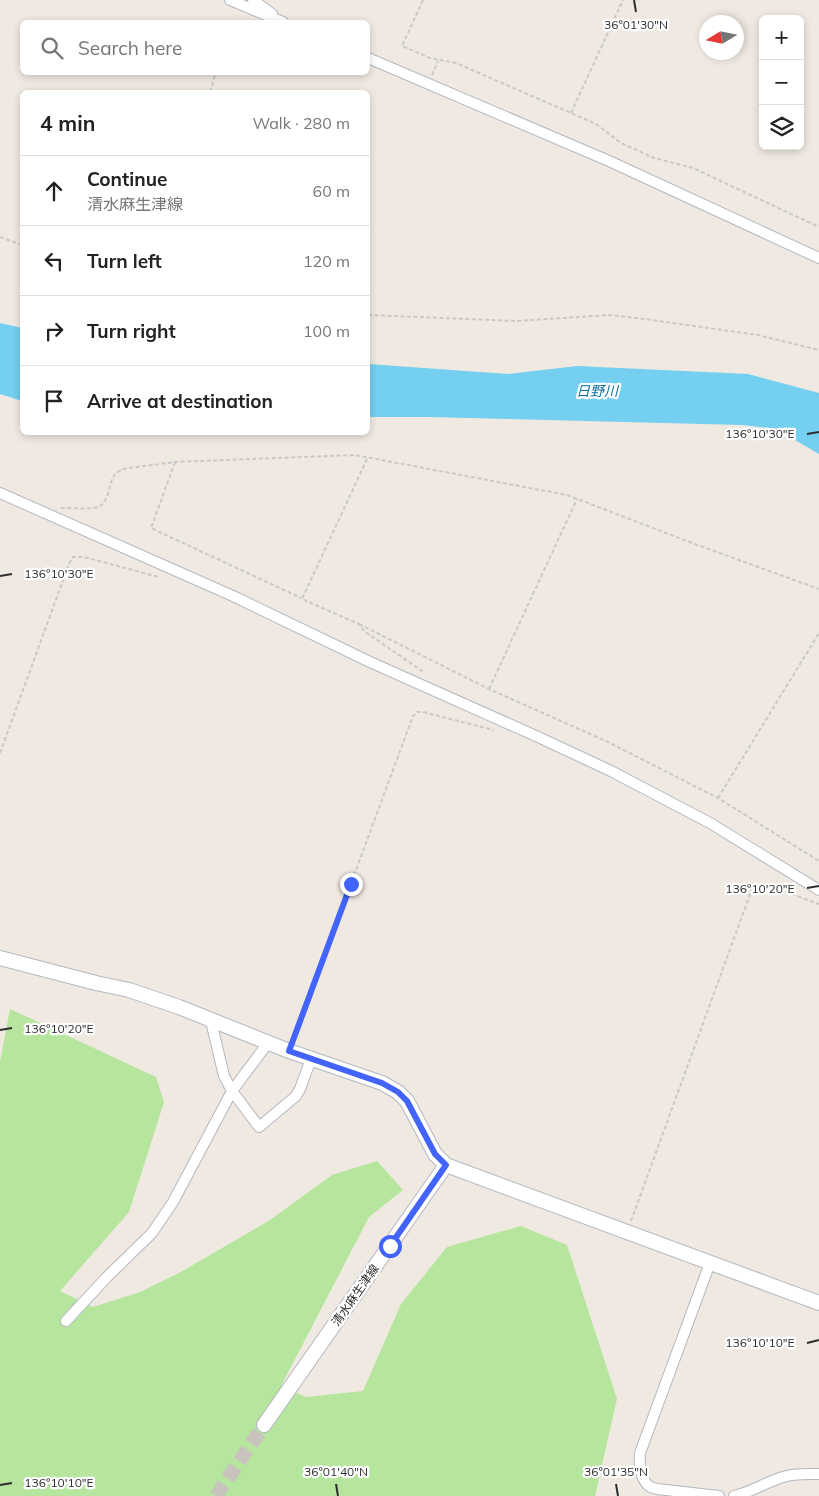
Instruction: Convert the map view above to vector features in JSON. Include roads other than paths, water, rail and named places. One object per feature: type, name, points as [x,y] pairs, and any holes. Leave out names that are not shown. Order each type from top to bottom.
[{"type":"street","points":[[230,0],[279,20]]},
{"type":"street","points":[[254,0],[281,20]]},
{"type":"street","points":[[370,59],[609,160],[819,258]]},
{"type":"street","points":[[0,493],[234,596],[370,662],[611,771],[710,823],[819,890]]},
{"type":"street","points":[[0,958],[129,990],[179,1007],[289,1051],[382,1083],[398,1092],[407,1101],[435,1154],[446,1165],[819,1303]]},
{"type":"street","points":[[212,1020],[224,1076],[232,1091],[260,1127],[296,1096],[311,1059]]},
{"type":"street","points":[[66,1321],[106,1277],[152,1233],[173,1202],[232,1091],[268,1043]]},
{"type":"street","name":"清水麻生津線","points":[[264,1425],[446,1165]]},
{"type":"street","points":[[710,1263],[640,1453],[639,1465],[649,1486],[657,1489],[719,1496]]},
{"type":"street","points":[[734,1496],[744,1494],[784,1476],[819,1474]]},
{"type":"water","points":[[0,323],[20,328],[20,400],[0,394]]},
{"type":"water","name":"日野川","points":[[370,364],[508,374],[577,366],[748,374],[819,393],[819,454],[776,429],[742,425],[370,417]]},
{"type":"tunnel","points":[[216,1496],[264,1425]]}]
